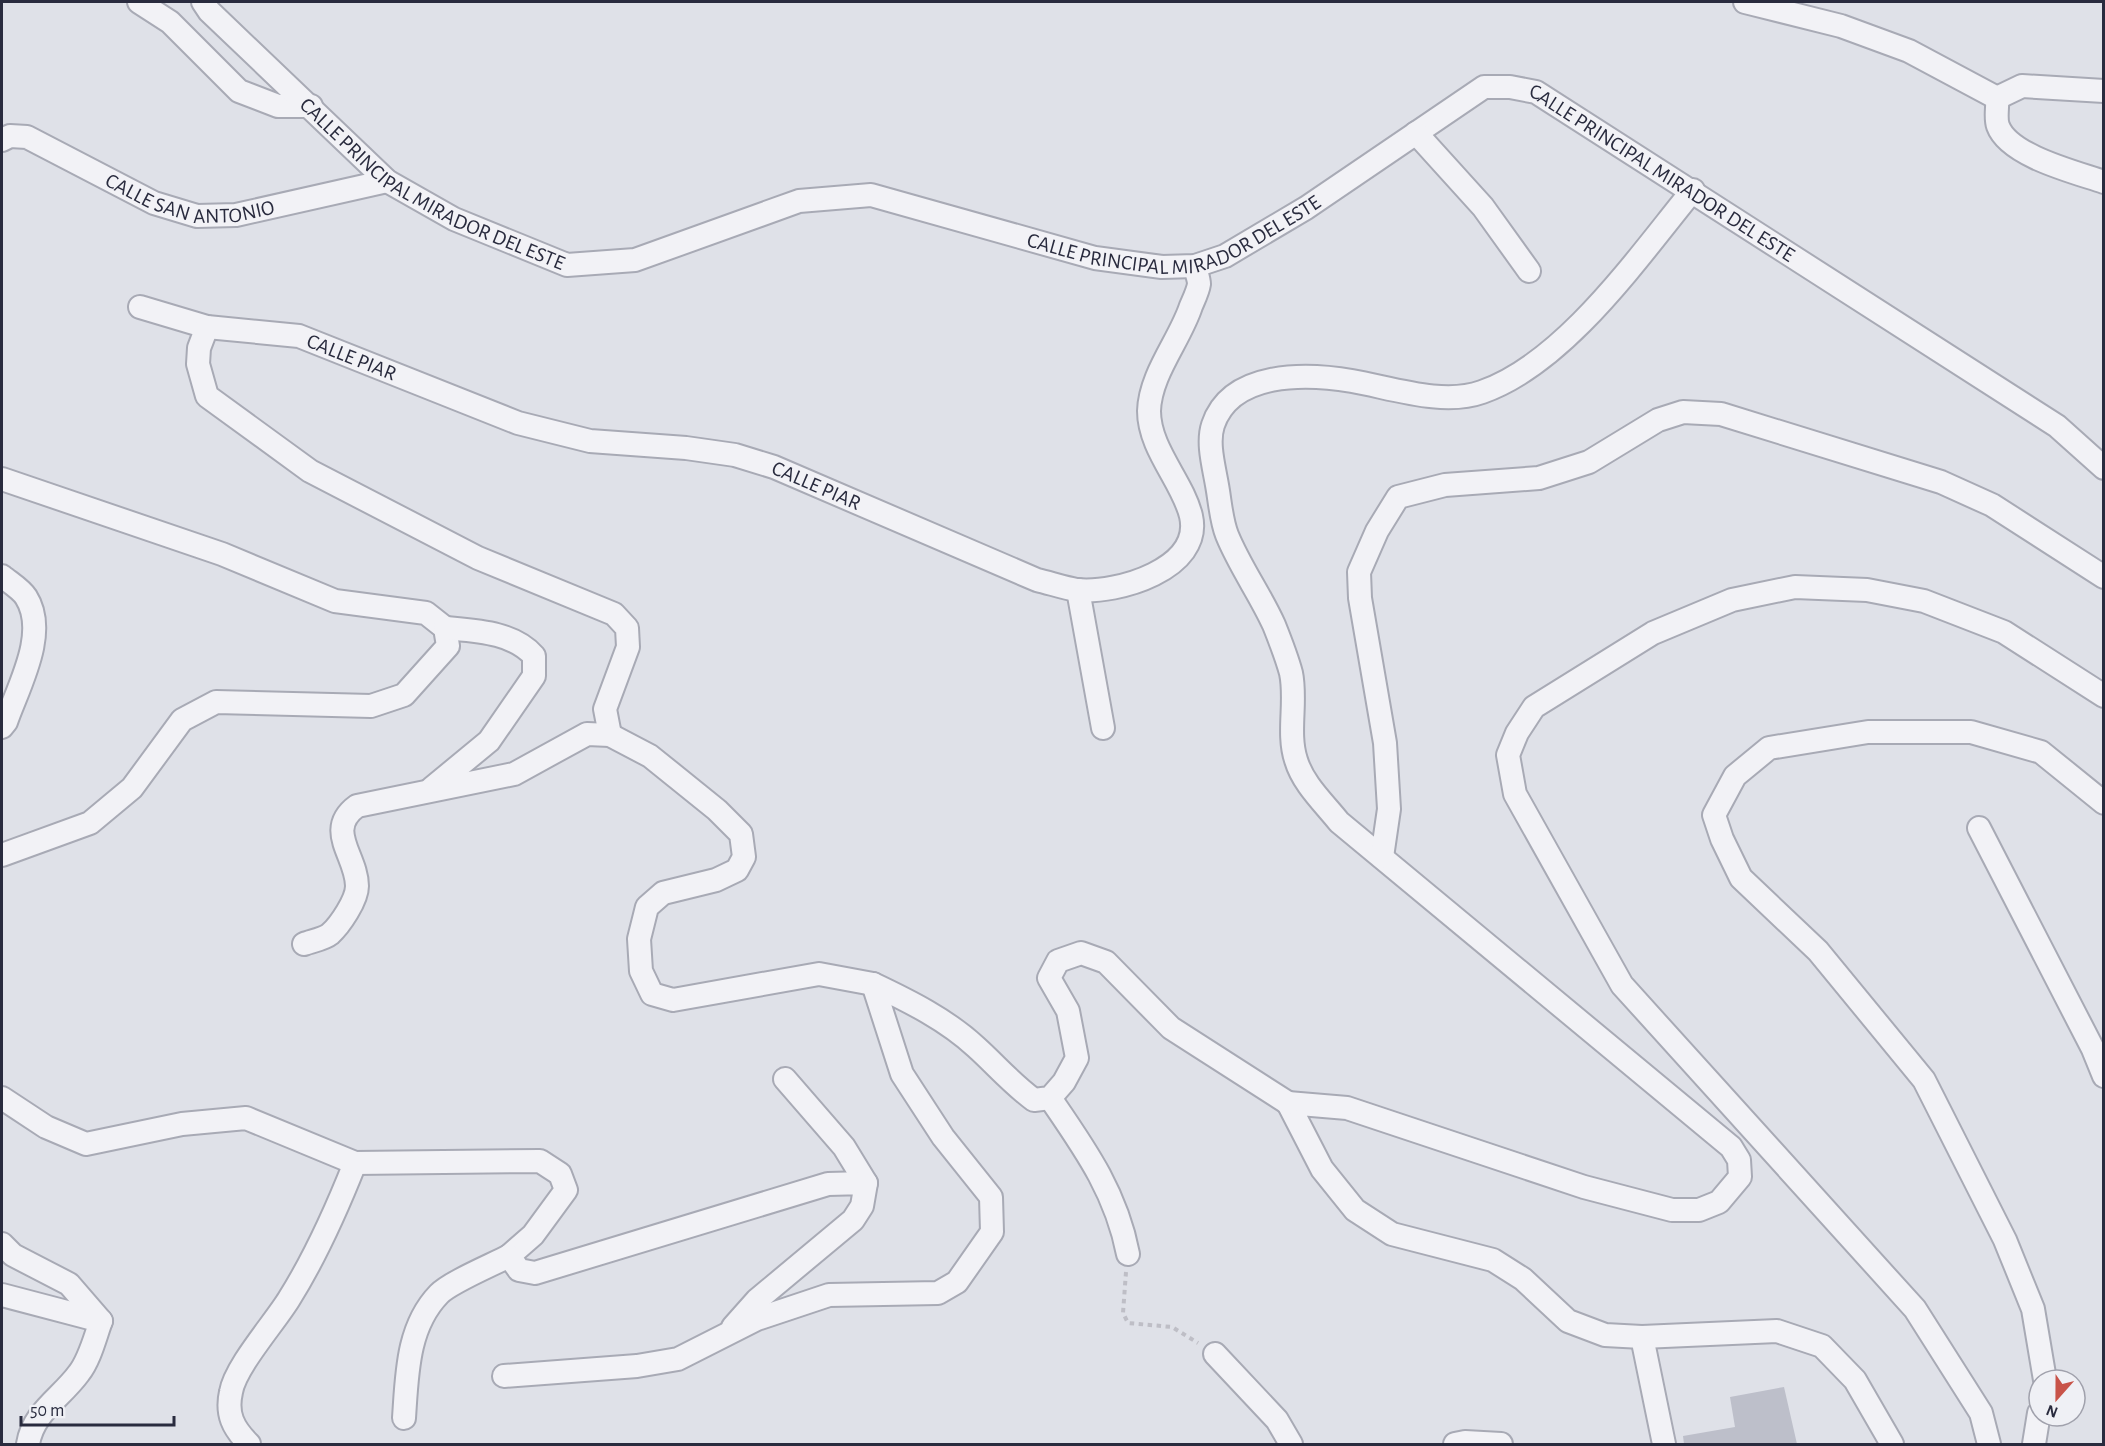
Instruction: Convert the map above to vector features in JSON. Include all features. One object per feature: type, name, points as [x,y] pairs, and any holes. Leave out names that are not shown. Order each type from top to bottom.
[{"type":"street","points":[[139,2],[170,22],[239,91],[278,106],[311,106]]},
{"type":"street","name":"CALLE PRINCIPAL MIRADOR DEL ESTE","points":[[203,2],[209,11],[387,181],[454,219],[567,265],[635,260],[799,201],[871,195],[1095,258],[1162,267],[1195,266],[1225,256],[1306,208],[1484,87],[1510,87],[1536,92],[1693,190],[2057,426],[2103,468]]},
{"type":"street","points":[[1745,2],[1841,26],[1910,51],[1998,98]]},
{"type":"street","points":[[1998,98],[2022,86],[2103,92]]},
{"type":"street","points":[[1998,98],[1998,126],[2014,146],[2052,164],[2103,182]]},
{"type":"street","points":[[1416,133],[1483,207],[1529,272]]},
{"type":"street","name":"CALLE SAN ANTONIO","points":[[2,140],[10,136],[27,137],[154,202],[198,216],[236,215],[387,181]]},
{"type":"street","points":[[304,944],[329,935],[351,904],[357,886],[342,834],[347,813],[357,806],[514,774],[588,734],[610,735],[650,756],[717,810],[741,834],[744,857],[737,870],[716,880],[663,893],[647,907],[639,939],[640,961],[641,971],[652,993],[673,1000],[819,974],[873,984],[915,1004],[975,1046],[1010,1083],[1034,1100],[1050,1098],[1064,1082],[1077,1058],[1068,1011],[1049,978],[1058,961],[1081,953],[1107,962],[1172,1029],[1288,1103],[1347,1108],[1584,1187],[1672,1210],[1699,1210],[1719,1202],[1740,1177],[1739,1160],[1731,1147],[1339,822],[1310,787],[1295,759],[1291,674],[1274,625],[1243,572],[1226,532],[1212,456],[1213,425],[1228,400],[1256,383],[1294,377],[1347,380],[1444,397],[1478,394],[1506,383],[1552,351],[1616,284],[1693,190]]},
{"type":"street","name":"CALLE PIAR","points":[[140,307],[207,327],[299,336],[518,423],[590,441],[686,448],[735,455],[774,466],[1037,580],[1078,590],[1122,588],[1158,572],[1182,556],[1191,539],[1191,516],[1155,441],[1149,411],[1156,381],[1184,327],[1199,285],[1195,266]]},
{"type":"street","points":[[207,327],[199,348],[198,364],[207,396],[310,471],[478,558],[614,614],[627,628],[628,647],[604,709],[610,735]]},
{"type":"street","points":[[1382,857],[1389,808],[1385,743],[1360,598],[1359,572],[1377,531],[1398,497],[1445,485],[1539,478],[1589,462],[1666,417],[1683,412],[1721,414],[1941,482],[1992,505],[2103,577]]},
{"type":"street","points":[[2,479],[222,554],[335,601],[426,613],[445,628],[479,632],[522,643],[534,656],[534,676],[489,741],[429,791]]},
{"type":"street","points":[[2,576],[26,597],[35,622],[30,650],[6,722],[2,727]]},
{"type":"street","points":[[1989,1444],[1981,1413],[1914,1309],[1622,985],[1515,794],[1508,755],[1516,733],[1534,707],[1653,633],[1732,600],[1795,587],[1868,590],[1924,601],[2004,632],[2103,696]]},
{"type":"street","points":[[1078,590],[1103,728]]},
{"type":"street","points":[[2,855],[90,823],[132,788],[182,720],[216,702],[371,706],[404,695],[448,646],[445,628]]},
{"type":"street","points":[[2043,1368],[2033,1309],[2005,1240],[1924,1080],[1818,951],[1741,878],[1722,840],[1714,815],[1735,776],[1769,748],[1868,732],[1971,732],[2041,752],[2103,803]]},
{"type":"street","points":[[1979,828],[2093,1049],[2103,1076]]},
{"type":"street","points":[[504,1376],[637,1366],[678,1359],[758,1319],[829,1295],[938,1293],[957,1282],[992,1232],[991,1197],[943,1137],[902,1074],[873,984]]},
{"type":"street","points":[[727,1334],[757,1300],[853,1220],[862,1206],[866,1183],[844,1147],[785,1079]]},
{"type":"street","points":[[2,1098],[46,1127],[86,1144],[182,1124],[246,1118],[355,1163],[540,1161],[560,1174],[566,1190],[533,1235],[508,1256],[440,1293],[417,1327],[407,1366],[404,1418]]},
{"type":"street","points":[[1050,1098],[1096,1166],[1121,1221],[1128,1254]]},
{"type":"street","points":[[1288,1103],[1322,1169],[1355,1210],[1392,1234],[1493,1260],[1523,1279],[1568,1321],[1605,1335],[1642,1337],[1777,1331],[1822,1347],[1856,1380],[1892,1444]]},
{"type":"street","points":[[249,1444],[238,1434],[228,1412],[231,1388],[289,1300],[326,1235],[355,1163]]},
{"type":"street","points":[[508,1256],[519,1270],[535,1273],[828,1184],[866,1183]]},
{"type":"street","points":[[2,1244],[13,1255],[69,1284],[101,1321]]},
{"type":"street","points":[[2,1295],[101,1321]]},
{"type":"street","points":[[28,1444],[30,1431],[50,1402],[80,1373],[101,1321]]},
{"type":"street","points":[[1642,1337],[1664,1444]]},
{"type":"street","points":[[1215,1354],[1277,1420],[1291,1444]]},
{"type":"street","points":[[2034,1444],[2037,1428]]},
{"type":"street","points":[[1455,1444],[1465,1442],[1501,1444]]},
{"type":"path","points":[[1128,1254],[1123,1313],[1128,1323],[1172,1328],[1215,1354]]},
{"type":"building","points":[[1784,1387],[1797,1444],[1684,1444],[1683,1436],[1735,1427],[1730,1397]]}]
